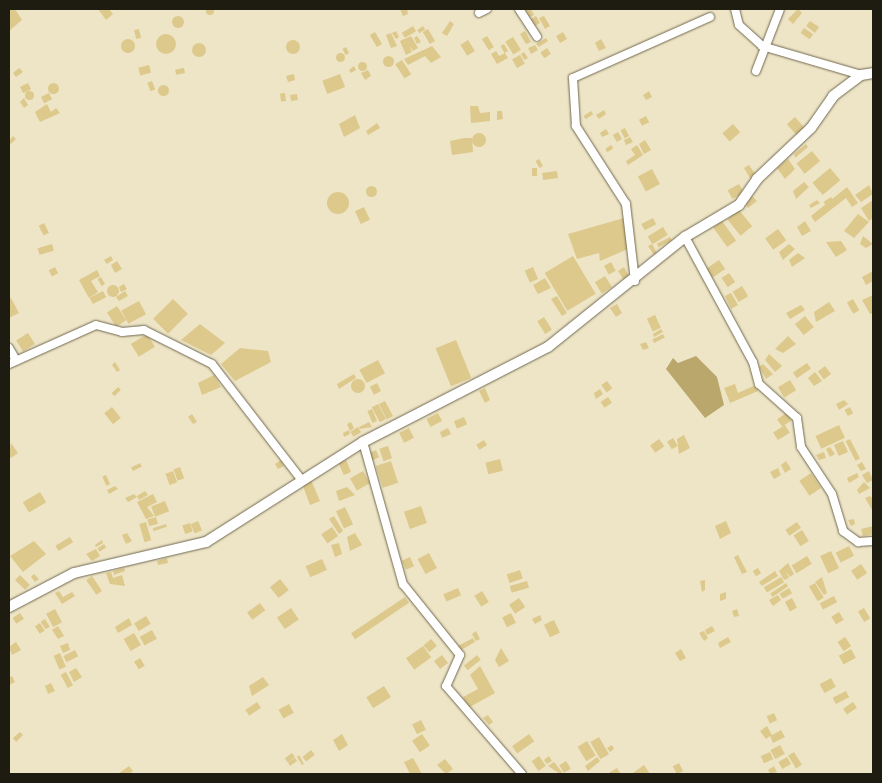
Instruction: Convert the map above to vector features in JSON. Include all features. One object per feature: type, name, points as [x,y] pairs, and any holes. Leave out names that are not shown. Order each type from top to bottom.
[{"type":"street","points":[[479,13],[487,9]]},
{"type":"street","points":[[519,9],[537,38]]},
{"type":"street","points":[[735,9],[739,25],[762,46],[861,76]]},
{"type":"street","points":[[756,71],[762,46],[780,9]]},
{"type":"street","points":[[635,281],[626,204],[576,126],[573,78],[710,17]]},
{"type":"street","points":[[9,607],[74,573],[206,542],[300,478],[363,442],[519,364],[548,347],[635,281],[686,237],[739,205],[757,179],[811,128],[829,100],[861,76],[873,73]]},
{"type":"street","points":[[686,237],[753,362],[759,384],[797,418],[801,447],[832,494],[843,531],[858,542],[873,541]]},
{"type":"street","points":[[9,348],[12,362],[96,325],[122,332],[144,330],[212,364],[300,478]]},
{"type":"street","points":[[363,442],[403,584],[460,655],[446,686],[522,774]]},
{"type":"shaded area","points":[[696,356],[717,377],[724,405],[705,418],[666,369],[673,358],[678,363]]},
{"type":"building","points":[[210,7],[214,11],[210,15],[206,11]]},
{"type":"building","points":[[9,9],[15,9],[22,20],[9,31]]},
{"type":"building","points":[[98,9],[109,9],[113,14],[106,20]]},
{"type":"building","points":[[400,9],[407,9],[408,14],[403,16]]},
{"type":"building","points":[[525,9],[531,9],[534,15],[530,17]]},
{"type":"building","points":[[798,9],[802,13],[793,24],[788,19]]},
{"type":"building","points":[[178,16],[184,22],[178,28],[172,22]]},
{"type":"building","points":[[536,16],[540,23],[535,26],[531,19]]},
{"type":"building","points":[[544,16],[550,26],[545,29],[539,18]]},
{"type":"building","points":[[450,21],[454,24],[447,36],[442,33]]},
{"type":"building","points":[[810,21],[819,27],[815,33],[806,26]]},
{"type":"building","points":[[413,26],[416,31],[405,38],[402,33]]},
{"type":"building","points":[[423,26],[425,29],[419,33],[417,30]]},
{"type":"building","points":[[804,28],[813,34],[810,39],[801,33]]},
{"type":"building","points":[[139,29],[141,38],[136,39],[134,30]]},
{"type":"building","points":[[428,29],[435,41],[430,44],[423,32]]},
{"type":"building","points":[[396,31],[399,37],[396,39],[392,33]]},
{"type":"building","points":[[525,31],[531,42],[526,44],[520,34]]},
{"type":"building","points":[[375,32],[382,44],[377,47],[370,35]]},
{"type":"building","points":[[563,32],[567,39],[560,43],[556,36]]},
{"type":"building","points":[[391,33],[397,46],[391,48],[386,35]]},
{"type":"building","points":[[166,34],[173,37],[176,44],[173,51],[166,54],[159,51],[156,44],[159,37]]},
{"type":"building","points":[[411,36],[418,48],[413,51],[410,46],[412,52],[406,55],[400,41]]},
{"type":"building","points":[[417,36],[421,42],[417,44],[414,38]]},
{"type":"building","points":[[487,36],[494,47],[489,50],[482,39]]},
{"type":"building","points":[[513,37],[521,50],[513,54],[505,42]]},
{"type":"building","points":[[546,38],[548,41],[539,47],[536,44]]},
{"type":"building","points":[[128,39],[133,41],[135,46],[133,51],[128,53],[123,51],[121,46],[123,41]]},
{"type":"building","points":[[601,39],[606,48],[599,51],[595,43]]},
{"type":"building","points":[[293,40],[298,42],[300,47],[298,52],[293,54],[288,52],[286,47],[288,42]]},
{"type":"building","points":[[468,40],[475,51],[467,56],[460,45]]},
{"type":"building","points":[[199,43],[204,45],[206,50],[204,55],[199,57],[194,55],[192,50],[194,45]]},
{"type":"building","points":[[504,44],[508,51],[505,53],[501,46]]},
{"type":"building","points":[[535,45],[538,50],[531,54],[528,48]]},
{"type":"building","points":[[432,46],[441,57],[431,63],[425,56],[408,65],[404,59]]},
{"type":"building","points":[[346,47],[349,53],[346,55],[342,49]]},
{"type":"building","points":[[547,48],[551,54],[544,58],[540,52]]},
{"type":"building","points":[[496,51],[499,56],[505,53],[508,58],[497,64],[491,54]]},
{"type":"building","points":[[524,52],[528,58],[524,60],[521,54]]},
{"type":"building","points":[[340,53],[344,57],[340,61],[336,57]]},
{"type":"building","points":[[520,55],[525,64],[517,68],[512,59]]},
{"type":"building","points":[[386,56],[390,56],[393,61],[392,65],[386,66],[383,63],[383,59]]},
{"type":"building","points":[[402,60],[411,74],[405,79],[395,64]]},
{"type":"building","points":[[362,61],[367,66],[362,71],[357,66]]},
{"type":"building","points":[[149,65],[151,73],[140,75],[138,68]]},
{"type":"building","points":[[354,66],[356,70],[351,73],[349,70]]},
{"type":"building","points":[[19,68],[23,72],[16,77],[13,73]]},
{"type":"building","points":[[184,68],[185,73],[176,75],[175,70]]},
{"type":"building","points":[[368,70],[371,76],[365,80],[361,73]]},
{"type":"building","points":[[294,74],[295,80],[288,82],[286,76]]},
{"type":"building","points":[[340,74],[345,87],[327,94],[322,81]]},
{"type":"building","points":[[152,81],[155,89],[151,91],[147,83]]},
{"type":"building","points":[[28,83],[31,89],[23,93],[20,87]]},
{"type":"building","points":[[51,83],[55,83],[58,88],[57,92],[51,93],[48,90],[48,86]]},
{"type":"building","points":[[163,84],[169,90],[163,96],[157,90]]},
{"type":"building","points":[[29,90],[34,95],[29,100],[24,95]]},
{"type":"building","points":[[649,91],[652,97],[646,100],[643,95]]},
{"type":"building","points":[[49,93],[52,99],[44,103],[41,97]]},
{"type":"building","points":[[285,93],[286,101],[281,102],[280,94]]},
{"type":"building","points":[[297,94],[298,100],[291,101],[290,95]]},
{"type":"building","points":[[24,98],[28,105],[24,108],[20,102]]},
{"type":"building","points":[[47,104],[51,112],[56,108],[60,113],[40,122],[35,112]]},
{"type":"building","points":[[470,106],[478,106],[480,113],[490,112],[490,121],[471,123]]},
{"type":"building","points":[[604,110],[606,114],[599,119],[596,115]]},
{"type":"building","points":[[497,111],[502,111],[503,119],[497,120]]},
{"type":"building","points":[[591,111],[593,114],[586,119],[584,116]]},
{"type":"building","points":[[355,115],[360,128],[344,137],[339,124]]},
{"type":"building","points":[[646,116],[649,122],[642,126],[639,120]]},
{"type":"building","points":[[795,117],[805,128],[797,136],[787,124]]},
{"type":"building","points":[[377,123],[380,128],[368,135],[366,131]]},
{"type":"building","points":[[733,124],[740,132],[730,141],[722,133]]},
{"type":"building","points":[[625,128],[629,136],[625,138],[621,130]]},
{"type":"building","points":[[606,129],[609,134],[602,137],[600,133]]},
{"type":"building","points":[[618,132],[622,139],[617,142],[613,135]]},
{"type":"building","points":[[479,133],[484,135],[486,140],[484,145],[479,147],[474,145],[472,140],[474,135]]},
{"type":"building","points":[[13,136],[16,139],[11,144],[9,141]]},
{"type":"building","points":[[630,137],[633,142],[626,145],[624,140]]},
{"type":"building","points":[[472,138],[473,152],[452,155],[450,141]]},
{"type":"building","points":[[645,140],[651,150],[644,154],[639,144]]},
{"type":"building","points":[[806,144],[808,147],[795,158],[794,154]]},
{"type":"building","points":[[611,145],[613,148],[607,152],[605,149]]},
{"type":"building","points":[[637,145],[643,155],[628,165],[626,161],[635,155],[631,149]]},
{"type":"building","points":[[812,151],[820,161],[805,174],[796,164]]},
{"type":"building","points":[[539,159],[543,166],[540,168],[536,161]]},
{"type":"building","points":[[788,159],[795,169],[785,179],[777,168]]},
{"type":"building","points":[[749,165],[755,174],[750,178],[744,168]]},
{"type":"building","points":[[532,168],[537,168],[537,176],[532,176]]},
{"type":"building","points":[[830,168],[840,180],[823,195],[812,183]]},
{"type":"building","points":[[652,169],[660,184],[646,192],[638,177]]},
{"type":"building","points":[[557,171],[558,178],[543,180],[542,173]]},
{"type":"building","points":[[804,182],[809,187],[796,199],[793,191]]},
{"type":"building","points":[[739,184],[744,193],[732,199],[728,190]]},
{"type":"building","points":[[371,185],[377,191],[371,197],[365,191]]},
{"type":"building","points":[[869,185],[873,194],[861,202],[855,195]]},
{"type":"building","points":[[847,187],[858,203],[852,207],[846,198],[815,222],[811,216]]},
{"type":"building","points":[[338,192],[346,195],[349,203],[346,211],[338,214],[330,211],[327,203],[330,195]]},
{"type":"building","points":[[752,196],[757,201],[748,208],[746,205]]},
{"type":"building","points":[[831,197],[833,200],[826,205],[824,202]]},
{"type":"building","points":[[817,200],[820,203],[811,208],[809,205]]},
{"type":"building","points":[[873,200],[873,218],[869,221],[861,208]]},
{"type":"building","points":[[364,207],[370,220],[361,224],[355,211]]},
{"type":"building","points":[[739,210],[752,226],[741,236],[727,219]]},
{"type":"building","points":[[858,214],[869,222],[854,238],[844,231]]},
{"type":"building","points":[[624,218],[628,249],[600,261],[599,253],[577,259],[568,234]]},
{"type":"building","points":[[653,218],[656,224],[645,230],[641,224]]},
{"type":"building","points":[[722,221],[736,240],[727,247],[713,227]]},
{"type":"building","points":[[805,221],[811,231],[802,236],[797,227]]},
{"type":"building","points":[[44,223],[49,233],[44,236],[39,226]]},
{"type":"building","points":[[663,227],[668,235],[653,244],[648,237]]},
{"type":"building","points":[[778,229],[786,240],[773,250],[765,238]]},
{"type":"building","points":[[863,236],[873,244],[866,248],[860,244]]},
{"type":"building","points":[[670,237],[672,241],[658,247],[657,244]]},
{"type":"building","points":[[841,241],[847,250],[836,257],[826,242]]},
{"type":"building","points":[[52,244],[54,251],[40,255],[38,248]]},
{"type":"building","points":[[652,244],[657,253],[654,255],[648,246]]},
{"type":"building","points":[[789,244],[795,249],[783,260],[779,252]]},
{"type":"building","points":[[798,253],[805,258],[792,267],[789,260]]},
{"type":"building","points":[[111,256],[113,260],[107,264],[104,260]]},
{"type":"building","points":[[573,256],[596,294],[567,311],[545,273]]},
{"type":"building","points":[[719,260],[725,269],[713,278],[707,268]]},
{"type":"building","points":[[117,261],[122,269],[115,273],[111,265]]},
{"type":"building","points":[[611,262],[616,271],[609,275],[604,266]]},
{"type":"building","points":[[55,267],[58,273],[52,276],[49,270]]},
{"type":"building","points":[[533,267],[538,279],[530,282],[525,271]]},
{"type":"building","points":[[624,267],[629,276],[623,279],[618,271]]},
{"type":"building","points":[[97,270],[100,276],[91,281],[98,292],[89,298],[79,280]]},
{"type":"building","points":[[873,271],[873,281],[866,285],[862,277]]},
{"type":"building","points":[[729,273],[735,282],[728,287],[722,278]]},
{"type":"building","points":[[605,276],[612,287],[602,293],[595,282]]},
{"type":"building","points":[[101,277],[105,284],[102,286],[98,279]]},
{"type":"building","points":[[545,278],[551,288],[538,294],[533,285]]},
{"type":"building","points":[[124,284],[127,289],[121,292],[119,287]]},
{"type":"building","points":[[111,285],[115,285],[119,291],[115,297],[111,297],[107,293],[107,289]]},
{"type":"building","points":[[742,286],[748,296],[739,302],[733,292]]},
{"type":"building","points":[[103,291],[106,297],[93,304],[90,298]]},
{"type":"building","points":[[125,291],[128,296],[119,301],[116,297]]},
{"type":"building","points":[[731,293],[738,305],[731,309],[725,296]]},
{"type":"building","points":[[873,295],[873,313],[870,314],[862,300]]},
{"type":"building","points":[[557,296],[567,313],[562,316],[551,299]]},
{"type":"building","points":[[11,298],[19,313],[9,318],[9,299]]},
{"type":"building","points":[[173,299],[188,314],[168,334],[153,319]]},
{"type":"building","points":[[853,299],[859,310],[853,314],[847,302]]},
{"type":"building","points":[[139,301],[146,314],[128,324],[121,310]]},
{"type":"building","points":[[829,302],[835,311],[816,322],[814,312]]},
{"type":"building","points":[[617,304],[622,313],[616,317],[610,308]]},
{"type":"building","points":[[801,305],[805,310],[790,319],[786,313]]},
{"type":"building","points":[[117,306],[126,320],[116,327],[107,313]]},
{"type":"building","points":[[655,315],[661,328],[653,331],[647,319]]},
{"type":"building","points":[[805,316],[814,327],[804,335],[795,324]]},
{"type":"building","points":[[544,317],[552,330],[545,334],[537,321]]},
{"type":"building","points":[[200,324],[225,343],[211,355],[181,340]]},
{"type":"building","points":[[661,329],[663,332],[654,337],[653,334]]},
{"type":"building","points":[[28,333],[35,344],[23,351],[16,340]]},
{"type":"building","points":[[147,334],[155,347],[139,357],[131,344]]},
{"type":"building","points":[[663,334],[665,338],[654,343],[652,339]]},
{"type":"building","points":[[788,336],[796,344],[783,353],[775,349]]},
{"type":"building","points":[[456,340],[471,378],[451,386],[436,348]]},
{"type":"building","points":[[646,342],[649,348],[643,350],[640,344]]},
{"type":"building","points":[[240,348],[268,351],[271,362],[235,381],[221,364]]},
{"type":"building","points":[[769,354],[782,366],[775,372],[765,360]]},
{"type":"building","points":[[378,360],[385,373],[367,383],[359,370]]},
{"type":"building","points":[[115,362],[120,370],[117,372],[112,365]]},
{"type":"building","points":[[807,363],[811,369],[797,378],[793,373]]},
{"type":"building","points":[[763,364],[773,374],[766,379],[759,367]]},
{"type":"building","points":[[825,366],[831,374],[824,379],[818,371]]},
{"type":"building","points":[[815,372],[822,381],[814,386],[808,378]]},
{"type":"building","points":[[354,374],[356,378],[339,389],[337,384]]},
{"type":"building","points":[[214,375],[221,387],[202,395],[198,383]]},
{"type":"building","points":[[358,379],[363,381],[365,386],[363,391],[358,393],[353,391],[351,386],[353,381]]},
{"type":"building","points":[[790,380],[796,390],[784,397],[778,387]]},
{"type":"building","points":[[607,381],[612,388],[607,392],[601,385]]},
{"type":"building","points":[[377,383],[381,391],[374,395],[370,387]]},
{"type":"building","points":[[735,384],[738,393],[756,385],[758,391],[730,403],[724,388]]},
{"type":"building","points":[[118,387],[121,390],[114,396],[112,393]]},
{"type":"building","points":[[485,388],[490,400],[485,403],[479,391]]},
{"type":"building","points":[[600,389],[603,394],[596,399],[594,393]]},
{"type":"building","points":[[608,397],[612,403],[604,408],[601,402]]},
{"type":"building","points":[[844,400],[848,404],[839,410],[836,404]]},
{"type":"building","points":[[385,401],[393,416],[387,419],[379,404]]},
{"type":"building","points":[[378,404],[386,419],[380,422],[372,407]]},
{"type":"building","points":[[112,407],[121,418],[113,424],[104,413]]},
{"type":"building","points":[[850,407],[853,413],[848,416],[845,410]]},
{"type":"building","points":[[372,409],[377,421],[372,423],[367,411]]},
{"type":"building","points":[[438,413],[442,421],[431,427],[426,419]]},
{"type":"building","points":[[786,413],[791,420],[782,427],[777,419]]},
{"type":"building","points":[[192,414],[197,422],[193,424],[188,417]]},
{"type":"building","points":[[464,417],[467,424],[457,429],[454,421]]},
{"type":"building","points":[[351,422],[354,428],[350,431],[347,424]]},
{"type":"building","points":[[369,422],[372,427],[360,429],[359,427]]},
{"type":"building","points":[[785,425],[790,433],[778,440],[773,432]]},
{"type":"building","points":[[839,425],[845,438],[821,449],[815,436]]},
{"type":"building","points":[[358,427],[361,432],[353,437],[350,432]]},
{"type":"building","points":[[409,428],[414,438],[404,443],[399,433]]},
{"type":"building","points":[[448,428],[451,434],[442,438],[440,432]]},
{"type":"building","points":[[349,430],[350,434],[344,437],[343,433]]},
{"type":"building","points":[[684,435],[690,448],[679,454],[677,439]]},
{"type":"building","points":[[673,438],[678,446],[672,449],[667,442]]},
{"type":"building","points":[[659,439],[664,446],[655,453],[650,445]]},
{"type":"building","points":[[850,439],[860,459],[856,461],[846,441]]},
{"type":"building","points":[[484,440],[487,445],[479,450],[476,445]]},
{"type":"building","points":[[843,441],[848,452],[839,456],[834,445]]},
{"type":"building","points":[[11,443],[18,453],[11,458],[9,455]]},
{"type":"building","points":[[388,446],[392,458],[383,461],[379,449]]},
{"type":"building","points":[[830,447],[835,454],[830,457],[826,449]]},
{"type":"building","points":[[376,450],[379,457],[372,460],[369,453]]},
{"type":"building","points":[[824,452],[826,458],[819,460],[816,455]]},
{"type":"building","points":[[500,459],[503,471],[488,474],[485,463]]},
{"type":"building","points":[[281,460],[284,466],[278,469],[275,464]]},
{"type":"building","points":[[346,460],[351,472],[344,475],[339,463]]},
{"type":"building","points":[[391,461],[398,483],[383,488],[376,466]]},
{"type":"building","points":[[786,461],[791,469],[785,473],[781,465]]},
{"type":"building","points":[[862,462],[866,469],[861,471],[857,465]]},
{"type":"building","points":[[140,463],[142,467],[133,471],[131,468]]},
{"type":"building","points":[[180,467],[184,478],[178,481],[173,469]]},
{"type":"building","points":[[778,468],[781,475],[774,479],[770,472]]},
{"type":"building","points":[[173,471],[177,482],[170,485],[165,474]]},
{"type":"building","points":[[363,471],[370,483],[357,491],[350,478]]},
{"type":"building","points":[[869,471],[873,480],[867,483],[862,475]]},
{"type":"building","points":[[811,473],[821,488],[809,496],[799,481]]},
{"type":"building","points":[[857,473],[859,477],[849,483],[847,478]]},
{"type":"building","points":[[106,475],[110,484],[106,486],[102,477]]},
{"type":"building","points":[[311,480],[320,501],[310,505],[303,486]]},
{"type":"building","points":[[864,482],[870,488],[859,494],[857,490]]},
{"type":"building","points":[[115,486],[118,489],[109,494],[107,490]]},
{"type":"building","points":[[347,487],[355,495],[339,501],[336,491]]},
{"type":"building","points":[[145,491],[148,495],[139,500],[137,496]]},
{"type":"building","points":[[40,492],[46,502],[29,513],[23,502]]},
{"type":"building","points":[[134,494],[137,497],[128,502],[125,498]]},
{"type":"building","points":[[153,494],[157,502],[147,507],[154,516],[146,519],[137,502]]},
{"type":"building","points":[[870,496],[873,499],[872,510],[865,498]]},
{"type":"building","points":[[165,501],[169,511],[155,517],[151,507]]},
{"type":"building","points":[[421,506],[427,523],[410,529],[404,512]]},
{"type":"building","points":[[345,507],[353,524],[344,528],[336,511]]},
{"type":"building","points":[[334,516],[343,531],[339,534],[329,519]]},
{"type":"building","points":[[156,517],[158,524],[149,526],[147,519]]},
{"type":"building","points":[[854,519],[855,524],[851,526],[848,520]]},
{"type":"building","points":[[198,521],[202,530],[195,533],[191,524]]},
{"type":"building","points":[[726,521],[731,533],[720,539],[715,526]]},
{"type":"building","points":[[146,522],[151,540],[145,542],[139,524]]},
{"type":"building","points":[[797,522],[801,528],[789,536],[785,530]]},
{"type":"building","points":[[190,523],[193,532],[185,534],[182,525]]},
{"type":"building","points":[[166,524],[167,527],[154,531],[153,528]]},
{"type":"building","points":[[873,526],[873,534],[863,536],[861,529]]},
{"type":"building","points":[[332,527],[338,536],[327,543],[321,534]]},
{"type":"building","points":[[802,530],[809,541],[800,546],[794,535]]},
{"type":"building","points":[[127,533],[132,541],[126,544],[122,535]]},
{"type":"building","points":[[355,533],[362,545],[350,551],[347,537]]},
{"type":"building","points":[[70,537],[73,542],[59,551],[55,546]]},
{"type":"building","points":[[102,540],[103,543],[96,547],[95,545]]},
{"type":"building","points":[[34,541],[46,554],[23,572],[10,556]]},
{"type":"building","points":[[339,543],[342,554],[335,557],[331,545]]},
{"type":"building","points":[[104,544],[106,547],[100,552],[97,548]]},
{"type":"building","points":[[849,546],[854,556],[841,563],[836,553]]},
{"type":"building","points":[[96,549],[100,556],[92,561],[86,554]]},
{"type":"building","points":[[831,551],[839,568],[828,573],[820,556]]},
{"type":"building","points":[[429,553],[437,568],[426,574],[418,559]]},
{"type":"building","points":[[738,555],[747,572],[742,574],[734,557]]},
{"type":"building","points":[[807,556],[812,564],[797,573],[792,566]]},
{"type":"building","points":[[410,557],[414,566],[406,570],[402,561]]},
{"type":"building","points":[[167,558],[168,563],[158,565],[157,561]]},
{"type":"building","points":[[322,559],[327,570],[310,577],[306,566]]},
{"type":"building","points":[[788,563],[794,574],[790,577],[786,571],[789,578],[784,580],[779,571]]},
{"type":"building","points":[[861,564],[867,573],[857,580],[851,571]]},
{"type":"building","points":[[124,568],[125,571],[114,575],[113,571]]},
{"type":"building","points":[[758,568],[761,573],[756,576],[753,571]]},
{"type":"building","points":[[520,570],[523,579],[509,583],[507,574]]},
{"type":"building","points":[[775,571],[778,576],[762,586],[759,582]]},
{"type":"building","points":[[111,572],[113,578],[122,575],[125,586],[110,584],[106,573]]},
{"type":"building","points":[[34,574],[39,579],[35,582],[31,577]]},
{"type":"building","points":[[20,575],[30,585],[25,590],[15,580]]},
{"type":"building","points":[[92,576],[102,591],[96,595],[86,580]]},
{"type":"building","points":[[781,577],[784,582],[767,592],[764,587]]},
{"type":"building","points":[[822,577],[827,593],[824,595],[815,582]]},
{"type":"building","points":[[280,579],[289,590],[279,598],[270,587]]},
{"type":"building","points":[[705,580],[705,590],[702,592],[700,581]]},
{"type":"building","points":[[527,581],[529,588],[512,593],[510,586]]},
{"type":"building","points":[[786,583],[788,586],[772,597],[770,594]]},
{"type":"building","points":[[815,583],[824,598],[818,601],[809,587]]},
{"type":"building","points":[[458,588],[461,595],[446,602],[443,594]]},
{"type":"building","points":[[789,588],[792,593],[783,599],[780,594]]},
{"type":"building","points":[[59,591],[63,597],[72,592],[75,596],[62,604],[55,593]]},
{"type":"building","points":[[482,591],[489,602],[481,607],[474,596]]},
{"type":"building","points":[[726,592],[726,599],[720,601],[720,594]]},
{"type":"building","points":[[778,595],[781,600],[773,606],[769,600]]},
{"type":"building","points":[[834,596],[837,602],[823,610],[820,603]]},
{"type":"building","points":[[405,597],[409,603],[355,639],[351,633]]},
{"type":"building","points":[[519,598],[525,607],[515,614],[509,605]]},
{"type":"building","points":[[792,598],[797,608],[790,611],[785,602]]},
{"type":"building","points":[[260,603],[265,610],[252,620],[247,612]]},
{"type":"building","points":[[291,608],[299,620],[285,629],[277,618]]},
{"type":"building","points":[[864,608],[870,618],[864,622],[858,612]]},
{"type":"building","points":[[55,609],[62,622],[53,627],[46,614]]},
{"type":"building","points":[[737,609],[739,616],[734,617],[732,611]]},
{"type":"building","points":[[839,612],[844,620],[836,624],[831,617]]},
{"type":"building","points":[[20,613],[24,619],[16,624],[13,618]]},
{"type":"building","points":[[511,613],[516,623],[507,627],[502,618]]},
{"type":"building","points":[[540,615],[542,620],[535,624],[532,619]]},
{"type":"building","points":[[146,616],[151,624],[139,631],[134,623]]},
{"type":"building","points":[[129,618],[132,625],[118,633],[115,627]]},
{"type":"building","points":[[45,619],[50,627],[46,629],[41,622]]},
{"type":"building","points":[[554,620],[560,633],[550,637],[544,625]]},
{"type":"building","points":[[40,623],[45,631],[40,634],[35,626]]},
{"type":"building","points":[[58,626],[64,636],[58,639],[52,630]]},
{"type":"building","points":[[712,626],[715,631],[707,635],[705,630]]},
{"type":"building","points":[[152,630],[157,639],[145,646],[140,637]]},
{"type":"building","points":[[476,631],[480,639],[476,641],[472,634]]},
{"type":"building","points":[[704,631],[708,638],[704,641],[699,633]]},
{"type":"building","points":[[134,633],[141,645],[131,651],[124,639]]},
{"type":"building","points":[[728,637],[731,642],[720,648],[718,643]]},
{"type":"building","points":[[845,637],[851,646],[844,651],[838,642]]},
{"type":"building","points":[[473,638],[475,642],[461,650],[458,646]]},
{"type":"building","points":[[431,639],[437,646],[429,652],[423,646]]},
{"type":"building","points":[[16,642],[21,650],[12,655],[9,647]]},
{"type":"building","points":[[68,643],[70,650],[63,653],[60,646]]},
{"type":"building","points":[[423,646],[431,657],[414,670],[406,658]]},
{"type":"building","points":[[501,648],[509,661],[499,667],[495,660]]},
{"type":"building","points":[[681,649],[686,658],[680,661],[675,653]]},
{"type":"building","points":[[851,649],[856,658],[844,665],[839,656]]},
{"type":"building","points":[[75,650],[78,656],[67,662],[63,656]]},
{"type":"building","points":[[60,653],[66,667],[59,670],[54,656]]},
{"type":"building","points":[[442,655],[448,663],[440,669],[434,661]]},
{"type":"building","points":[[477,655],[481,660],[468,670],[464,666]]},
{"type":"building","points":[[140,658],[145,666],[139,669],[134,662]]},
{"type":"building","points":[[480,666],[495,693],[468,708],[463,697],[478,689],[470,675]]},
{"type":"building","points":[[76,668],[82,677],[74,682],[69,672]]},
{"type":"building","points":[[66,672],[73,685],[68,688],[61,675]]},
{"type":"building","points":[[12,676],[15,682],[9,685],[9,678]]},
{"type":"building","points":[[263,677],[269,685],[252,696],[249,686]]},
{"type":"building","points":[[831,678],[836,687],[824,693],[820,684]]},
{"type":"building","points":[[51,683],[55,691],[48,694],[45,686]]},
{"type":"building","points":[[384,686],[391,697],[373,708],[366,697]]},
{"type":"building","points":[[846,691],[849,697],[836,704],[833,698]]},
{"type":"building","points":[[257,702],[261,708],[249,716],[245,710]]},
{"type":"building","points":[[853,702],[857,708],[847,715],[843,709]]},
{"type":"building","points":[[289,704],[294,713],[283,719],[279,710]]},
{"type":"building","points":[[774,713],[777,720],[770,723],[767,716]]},
{"type":"building","points":[[488,715],[493,722],[489,725],[483,718]]},
{"type":"building","points":[[421,720],[426,730],[417,734],[412,725]]},
{"type":"building","points":[[767,726],[772,735],[781,730],[785,737],[773,743],[770,736],[766,739],[760,731]]},
{"type":"building","points":[[20,732],[23,735],[16,742],[13,738]]},
{"type":"building","points":[[342,734],[348,745],[339,751],[333,740]]},
{"type":"building","points":[[422,734],[430,746],[420,752],[412,741]]},
{"type":"building","points":[[529,734],[534,741],[517,754],[512,746]]},
{"type":"building","points":[[599,737],[609,754],[600,759],[590,742]]},
{"type":"building","points":[[587,741],[596,756],[586,761],[578,747]]},
{"type":"building","points":[[612,745],[614,749],[610,752],[607,748]]},
{"type":"building","points":[[780,745],[785,754],[775,759],[770,750]]},
{"type":"building","points":[[311,750],[315,755],[306,762],[302,757]]},
{"type":"building","points":[[770,752],[773,759],[764,763],[761,756]]},
{"type":"building","points":[[794,752],[802,765],[796,768],[788,756]]},
{"type":"building","points":[[292,753],[295,757],[288,762],[285,758]]},
{"type":"building","points":[[299,755],[304,764],[302,765],[297,757]]},
{"type":"building","points":[[539,756],[546,766],[539,771],[532,761]]},
{"type":"building","points":[[549,756],[552,761],[547,764],[544,760]]},
{"type":"building","points":[[597,757],[600,761],[588,771],[585,766]]},
{"type":"building","points":[[787,757],[791,764],[782,769],[778,762]]},
{"type":"building","points":[[295,758],[297,761],[290,766],[288,762]]},
{"type":"building","points":[[413,758],[422,774],[410,774],[404,762]]},
{"type":"building","points":[[445,759],[453,769],[446,774],[437,765]]},
{"type":"building","points":[[566,761],[571,769],[564,773],[559,765]]},
{"type":"building","points":[[554,762],[562,772],[560,774],[548,766]]},
{"type":"building","points":[[679,763],[683,771],[677,774],[673,766]]},
{"type":"building","points":[[644,765],[650,774],[633,773]]},
{"type":"building","points":[[129,766],[133,771],[129,774],[118,774]]},
{"type":"building","points":[[774,766],[777,772],[770,774],[768,770]]},
{"type":"building","points":[[617,768],[621,774],[607,774]]}]
